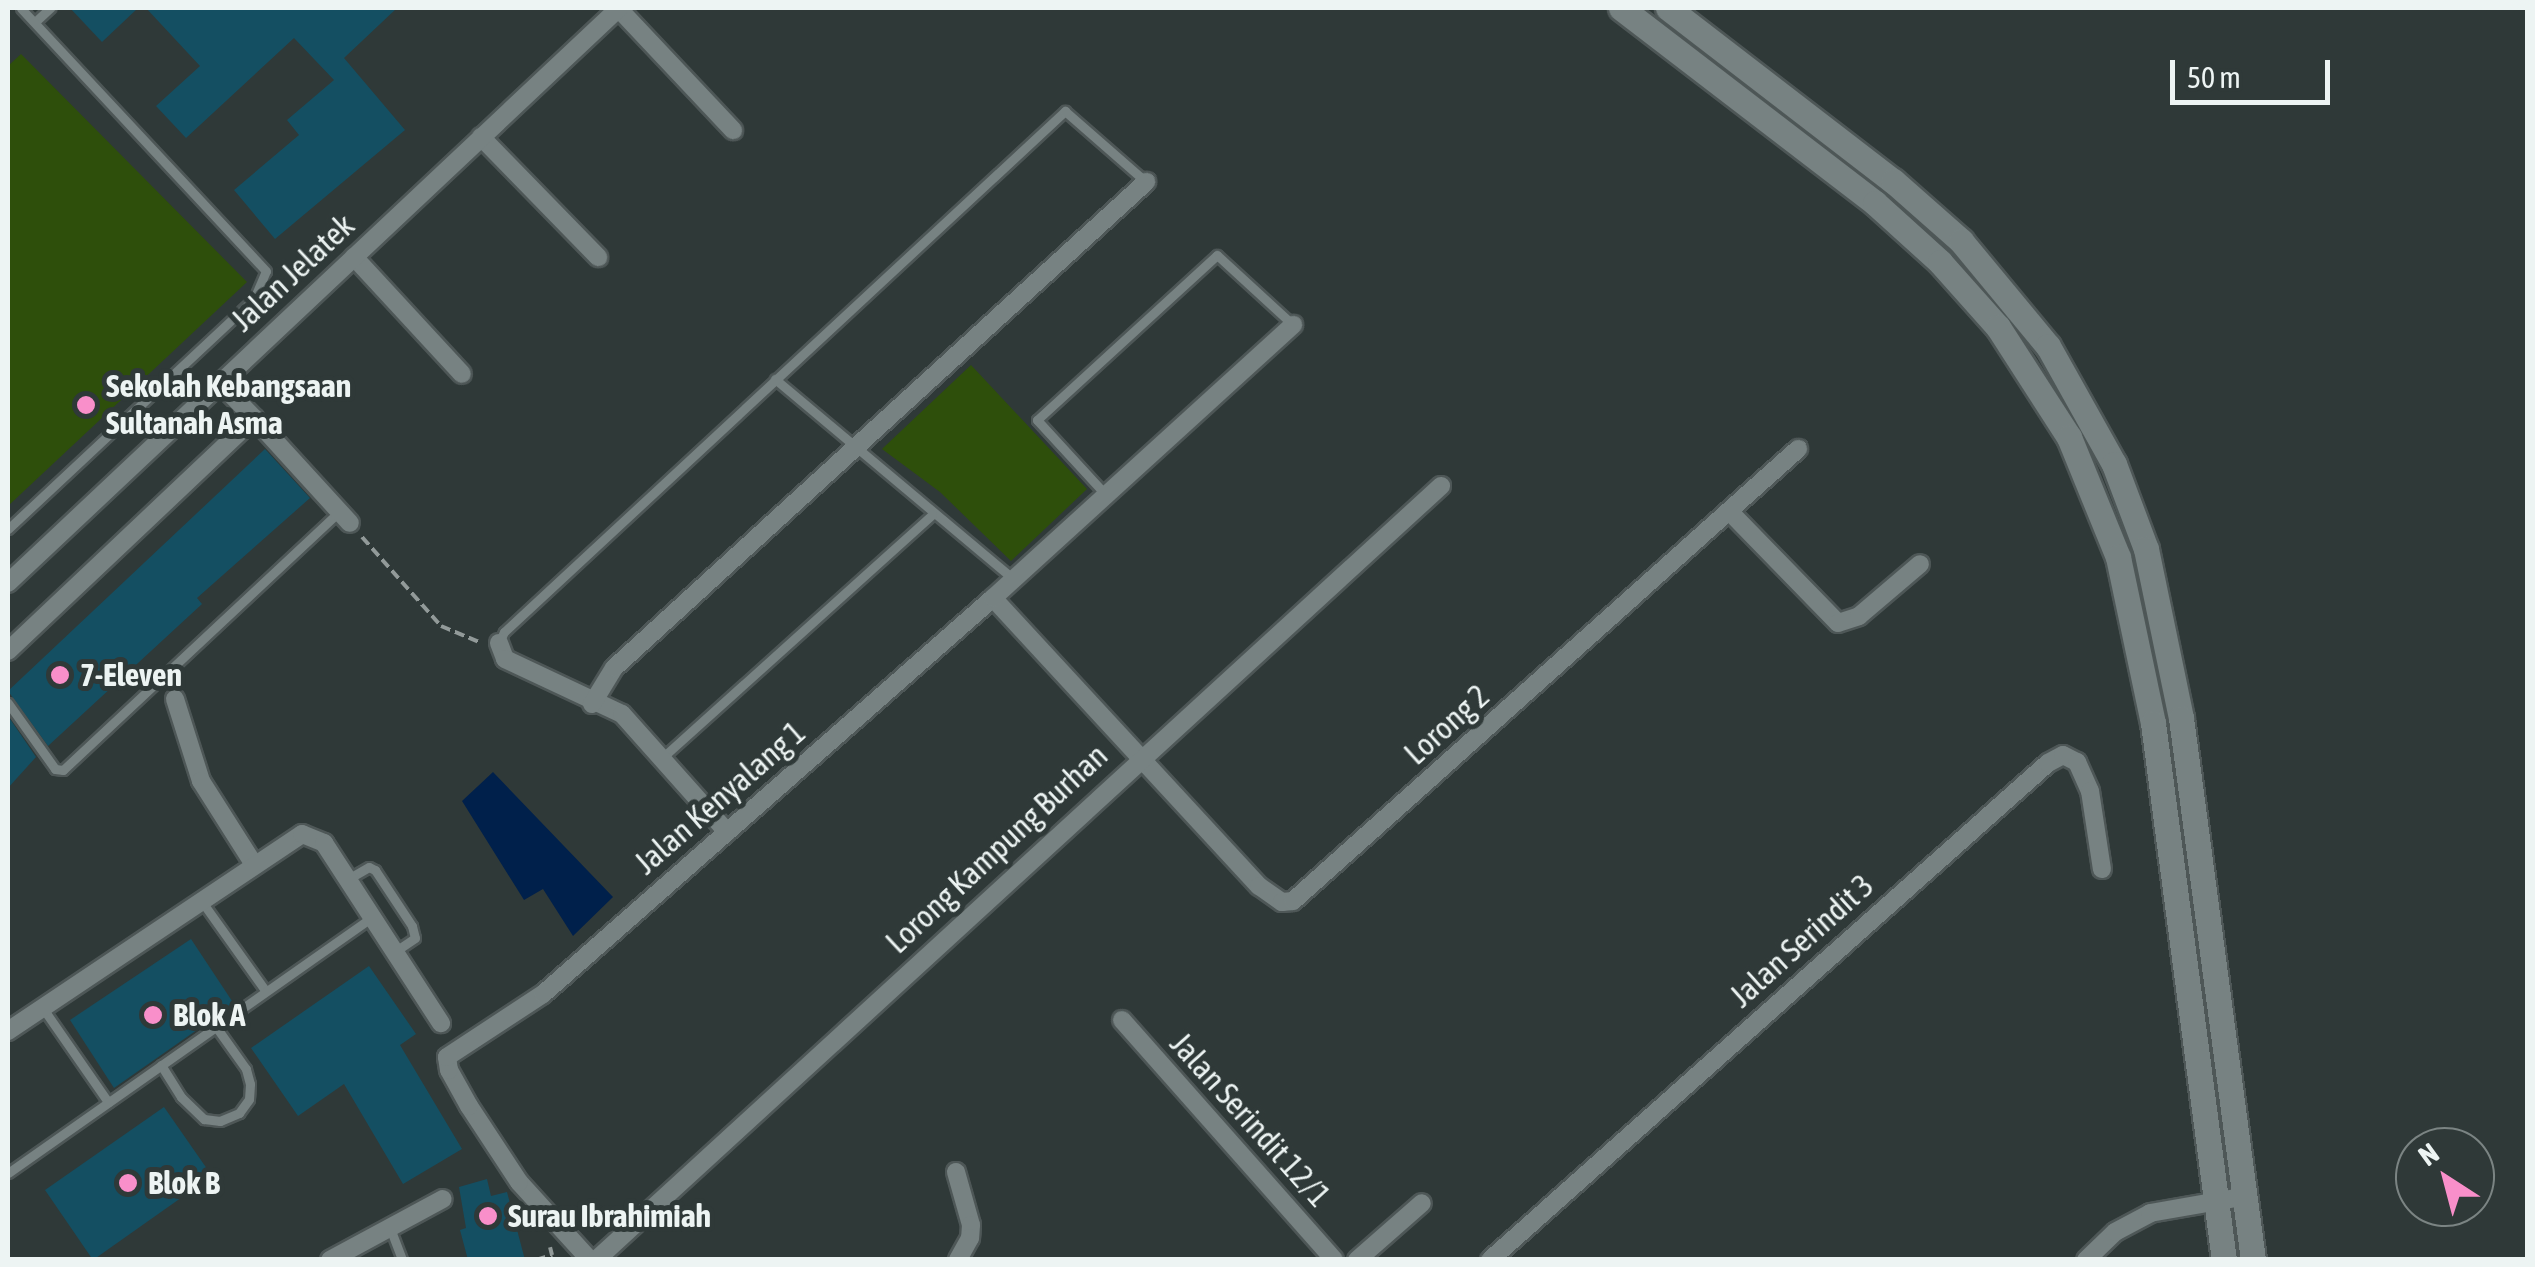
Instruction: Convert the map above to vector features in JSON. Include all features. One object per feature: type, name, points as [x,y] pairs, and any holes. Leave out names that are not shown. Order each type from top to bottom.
[{"type":"main road","points":[[1620,8],[1860,192],[1940,262],[1998,327],[2069,437],[2118,557],[2152,722],[2224,1260]]},
{"type":"main road","points":[[1668,8],[1893,181],[1961,241],[2048,346],[2094,424],[2146,550],[2181,718],[2253,1260]]},
{"type":"street","points":[[619,8],[733,130]]},
{"type":"street","name":"Jalan Jelatek","points":[[8,583],[619,8]]},
{"type":"street","points":[[481,137],[598,257]]},
{"type":"street","points":[[592,704],[614,668],[1146,182]]},
{"type":"street","points":[[354,257],[462,374]]},
{"type":"street","name":"Jalan Kenyalang 1","points":[[601,1257],[519,1182],[469,1106],[449,1070],[447,1057],[543,994],[992,598],[1293,325]]},
{"type":"street","points":[[220,383],[344,518]]},
{"type":"street","points":[[8,652],[254,418]]},
{"type":"street","name":"Lorong 2","points":[[1143,756],[1259,886],[1282,902],[1292,901],[1798,449]]},
{"type":"street","name":"Lorong Kampung Burhan","points":[[601,1257],[1441,486]]},
{"type":"street","points":[[1729,511],[1838,622],[1860,616],[1920,564]]},
{"type":"street","points":[[992,598],[1143,756]]},
{"type":"street","points":[[498,643],[505,660],[592,704],[622,714],[726,832]]},
{"type":"street","points":[[175,699],[201,781],[253,863]]},
{"type":"street","name":"Jalan Serindit 3","points":[[1490,1260],[2048,762],[2062,755],[2077,762],[2090,791],[2102,869]]},
{"type":"street","points":[[8,1030],[294,836],[310,834],[324,843],[441,1023]]},
{"type":"street","name":"Jalan Serindit 12/1","points":[[1122,1020],[1334,1260]]},
{"type":"street","points":[[956,1172],[971,1224],[970,1238],[958,1260]]},
{"type":"street","points":[[2086,1260],[2116,1232],[2150,1212],[2247,1196]]},
{"type":"street","points":[[330,1260],[443,1199]]},
{"type":"street","points":[[1357,1260],[1422,1202]]},
{"type":"lane","points":[[8,529],[254,299],[266,271],[21,8]]},
{"type":"lane","points":[[35,22],[50,8]]},
{"type":"lane","points":[[498,643],[504,632],[1065,112],[1146,182]]},
{"type":"lane","points":[[1106,494],[1037,420],[1218,255],[1293,325]]},
{"type":"lane","points":[[775,379],[932,515],[1018,574]]},
{"type":"lane","points":[[663,758],[932,515]]},
{"type":"lane","points":[[8,703],[55,769],[63,770],[344,518]]},
{"type":"lane","points":[[348,879],[369,867],[375,870],[412,926],[415,938],[394,952]]},
{"type":"lane","points":[[200,899],[265,990]]},
{"type":"lane","points":[[8,1173],[372,917]]},
{"type":"lane","points":[[42,1008],[108,1102]]},
{"type":"lane","points":[[160,1066],[204,1120],[220,1121],[239,1113],[249,1099],[250,1084],[246,1069],[216,1026]]},
{"type":"lane","points":[[390,1228],[402,1260]]},
{"type":"path","points":[[344,518],[441,626],[474,642],[498,643]]},
{"type":"green space","points":[[21,54],[247,282],[8,506],[8,66]]},
{"type":"green space","points":[[971,365],[1087,489],[1011,561],[940,492],[882,449]]},
{"type":"water","points":[[493,772],[613,897],[573,936],[543,889],[524,900],[462,801]]},
{"type":"building","points":[[70,8],[138,8],[102,42]]},
{"type":"building","points":[[146,8],[397,8],[344,58],[405,130],[275,239],[234,190],[299,135],[287,120],[334,80],[294,38],[186,138],[156,106],[200,66]]},
{"type":"building","points":[[265,449],[310,498],[197,598],[202,604],[48,746],[8,691]]},
{"type":"building","points":[[8,716],[36,757],[8,788]]},
{"type":"building","name":"Blok A","points":[[191,939],[234,1004],[114,1088],[70,1020]]},
{"type":"building","points":[[369,966],[416,1034],[400,1045],[462,1149],[403,1184],[344,1084],[298,1116],[251,1048]]},
{"type":"building","name":"Blok B","points":[[164,1107],[212,1176],[93,1260],[45,1190]]},
{"type":"building","name":"Surau Ibrahimiah","points":[[487,1179],[491,1196],[507,1192],[525,1260],[468,1260],[460,1230],[466,1228],[459,1187]]},
{"type":"place","name":"Sekolah Kebangsaan Sultanah Asma","points":[[86,405]]},
{"type":"place","name":"7-Eleven","points":[[60,675]]},
{"type":"place","name":"Blok A","points":[[153,1015]]},
{"type":"place","name":"Blok B","points":[[128,1183]]},
{"type":"place","name":"Surau Ibrahimiah","points":[[488,1216]]}]
